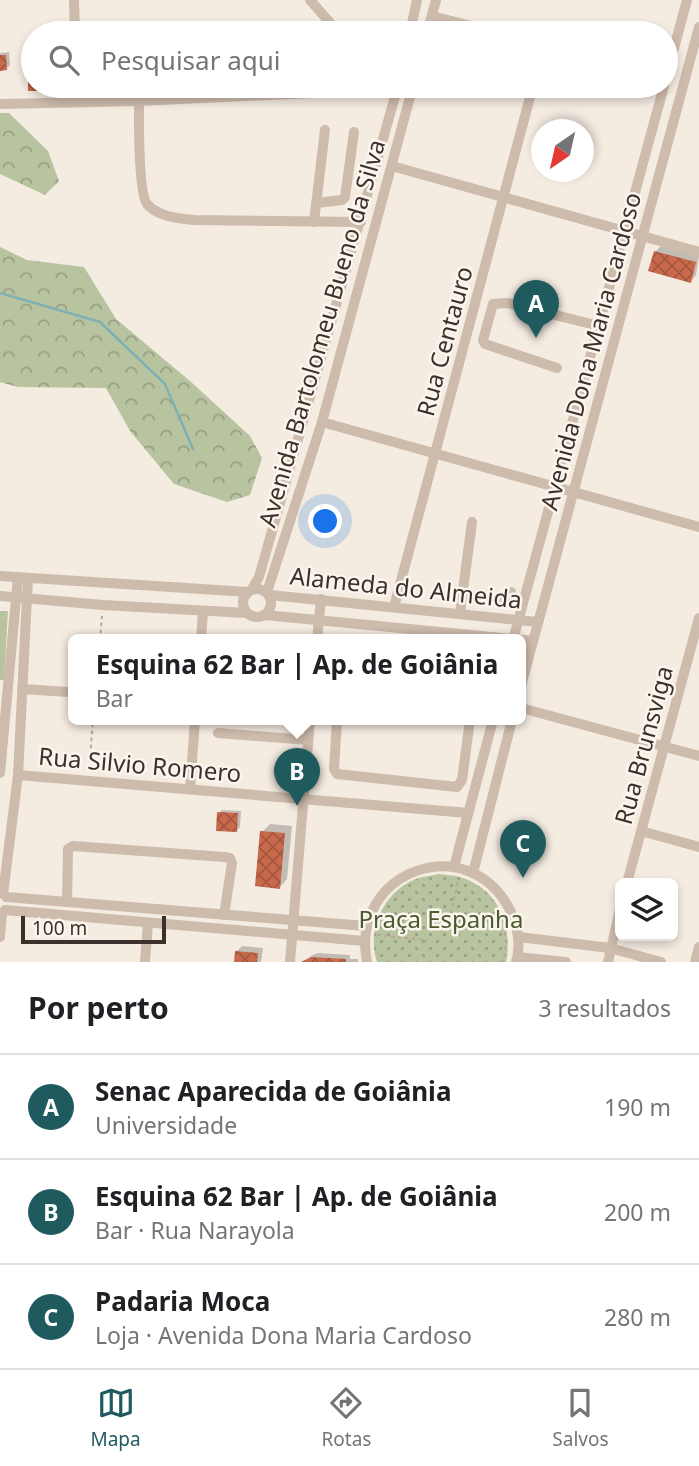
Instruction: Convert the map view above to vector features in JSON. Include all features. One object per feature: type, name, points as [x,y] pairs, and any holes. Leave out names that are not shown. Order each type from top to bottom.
[{"type":"street","points":[[74,0],[75,21]]},
{"type":"street","points":[[310,0],[328,21]]},
{"type":"street","points":[[413,21],[417,0]]},
{"type":"street","points":[[431,21],[436,0]]},
{"type":"street","points":[[678,33],[687,0]]},
{"type":"street","points":[[432,16],[452,21]]},
{"type":"street","name":"Avenida Dona Maria Cardoso","points":[[526,667],[699,26]]},
{"type":"street","points":[[77,98],[77,102]]},
{"type":"street","points":[[0,104],[197,98]]},
{"type":"street","name":"Avenida Bartolomeu Bueno da Silva","points":[[250,590],[259,577],[361,222],[389,98]]},
{"type":"street","name":"Avenida Bartolomeu Bueno da Silva","points":[[268,593],[322,422],[411,98]]},
{"type":"street","name":"Rua Centauro","points":[[394,607],[530,98]]},
{"type":"street","name":"Avenida Dona Maria Cardoso","points":[[514,634],[661,98]]},
{"type":"street","points":[[139,101],[143,197],[154,210],[194,220],[361,222]]},
{"type":"street","points":[[314,222],[326,130]]},
{"type":"street","points":[[317,203],[342,201],[345,197],[354,132]]},
{"type":"street","points":[[392,166],[699,252]]},
{"type":"street","points":[[557,368],[485,344],[483,340],[493,304],[508,303],[599,326]]},
{"type":"street","points":[[322,422],[699,527]]},
{"type":"street","points":[[460,613],[472,522]]},
{"type":"street","points":[[0,576],[250,590],[260,588],[268,593],[272,602],[265,615],[256,617],[247,613],[0,596]]},
{"type":"street","points":[[0,937],[2,912],[8,904],[3,894],[18,775],[23,577]]},
{"type":"street","points":[[247,613],[243,598],[250,590]]},
{"type":"street","points":[[462,594],[499,600],[512,592]]},
{"type":"street","name":"Alameda do Almeida","points":[[268,593],[537,622]]},
{"type":"street","points":[[0,773],[22,598]]},
{"type":"street","points":[[317,634],[321,599]]},
{"type":"street","points":[[201,634],[202,612]]},
{"type":"street","name":"Alameda do Almeida","points":[[265,615],[459,634]]},
{"type":"street","name":"Rua Brunsviga","points":[[628,878],[699,618]]},
{"type":"street","name":"Alameda do Almeida","points":[[526,640],[533,641]]},
{"type":"street","points":[[22,689],[68,692]]},
{"type":"street","points":[[526,709],[699,756]]},
{"type":"street","points":[[190,789],[195,725]]},
{"type":"street","points":[[290,962],[310,725]]},
{"type":"street","points":[[337,725],[334,769],[337,774],[457,787],[462,780],[468,725]]},
{"type":"street","points":[[454,867],[492,725]]},
{"type":"street","points":[[473,873],[511,725]]},
{"type":"street","points":[[218,733],[308,740]]},
{"type":"street","name":"Rua Silvio Romero","points":[[18,775],[468,813]]},
{"type":"street","points":[[641,831],[699,847]]},
{"type":"street","points":[[67,902],[68,849],[73,846],[224,857],[230,858],[232,863],[224,915]]},
{"type":"street","points":[[367,962],[364,941],[371,928],[374,904],[388,886],[408,873],[430,867],[454,867],[473,873],[491,884],[505,899],[514,917],[519,937],[517,960],[566,962]]},
{"type":"street","points":[[3,894],[371,928]]},
{"type":"street","points":[[2,912],[364,941]]},
{"type":"street","points":[[145,962],[148,923]]},
{"type":"street","points":[[608,962],[615,928]]},
{"type":"street","points":[[519,937],[610,948],[661,962]]},
{"type":"street","points":[[695,962],[699,947]]},
{"type":"path","points":[[101,634],[103,605]]},
{"type":"path","points":[[88,781],[93,725]]},
{"type":"path","points":[[447,927],[460,879]]},
{"type":"path","points":[[495,905],[504,925],[507,945],[503,962]]},
{"type":"path","points":[[371,928],[376,935],[376,943]]},
{"type":"path","points":[[376,935],[427,940]]},
{"type":"green space","points":[[0,113],[9,113],[48,151],[59,181],[45,195],[0,174]]},
{"type":"green space","points":[[0,247],[27,260],[84,267],[116,319],[250,436],[262,458],[250,495],[227,502],[174,484],[130,431],[106,388],[18,387],[0,382]]},
{"type":"green space","points":[[0,611],[8,611],[4,680],[0,680]]},
{"type":"green space","name":"Praça Espanha","points":[[438,874],[457,876],[473,883],[485,890],[494,900],[505,922],[508,949],[506,962],[377,962],[374,950],[376,925],[387,902],[405,885],[419,878]]},
{"type":"building","points":[[0,55],[6,55],[7,70],[0,71]]},
{"type":"building","points":[[654,251],[696,262],[691,283],[648,271]]},
{"type":"building","points":[[217,812],[238,813],[237,832],[216,831]]},
{"type":"building","points":[[260,831],[285,833],[280,889],[255,886]]},
{"type":"building","points":[[235,951],[258,953],[257,962],[234,962]]},
{"type":"building","points":[[311,957],[346,959],[346,962],[301,962]]},
{"type":"waterway","points":[[0,293],[100,322],[165,384],[193,449]]},
{"type":"place","name":"Senac Aparecida de Goiânia","points":[[536,338]]},
{"type":"place","name":"Esquina 62 Bar | Ap. de Goiânia","points":[[297,806]]},
{"type":"place","name":"Padaria Moca","points":[[523,878]]}]
